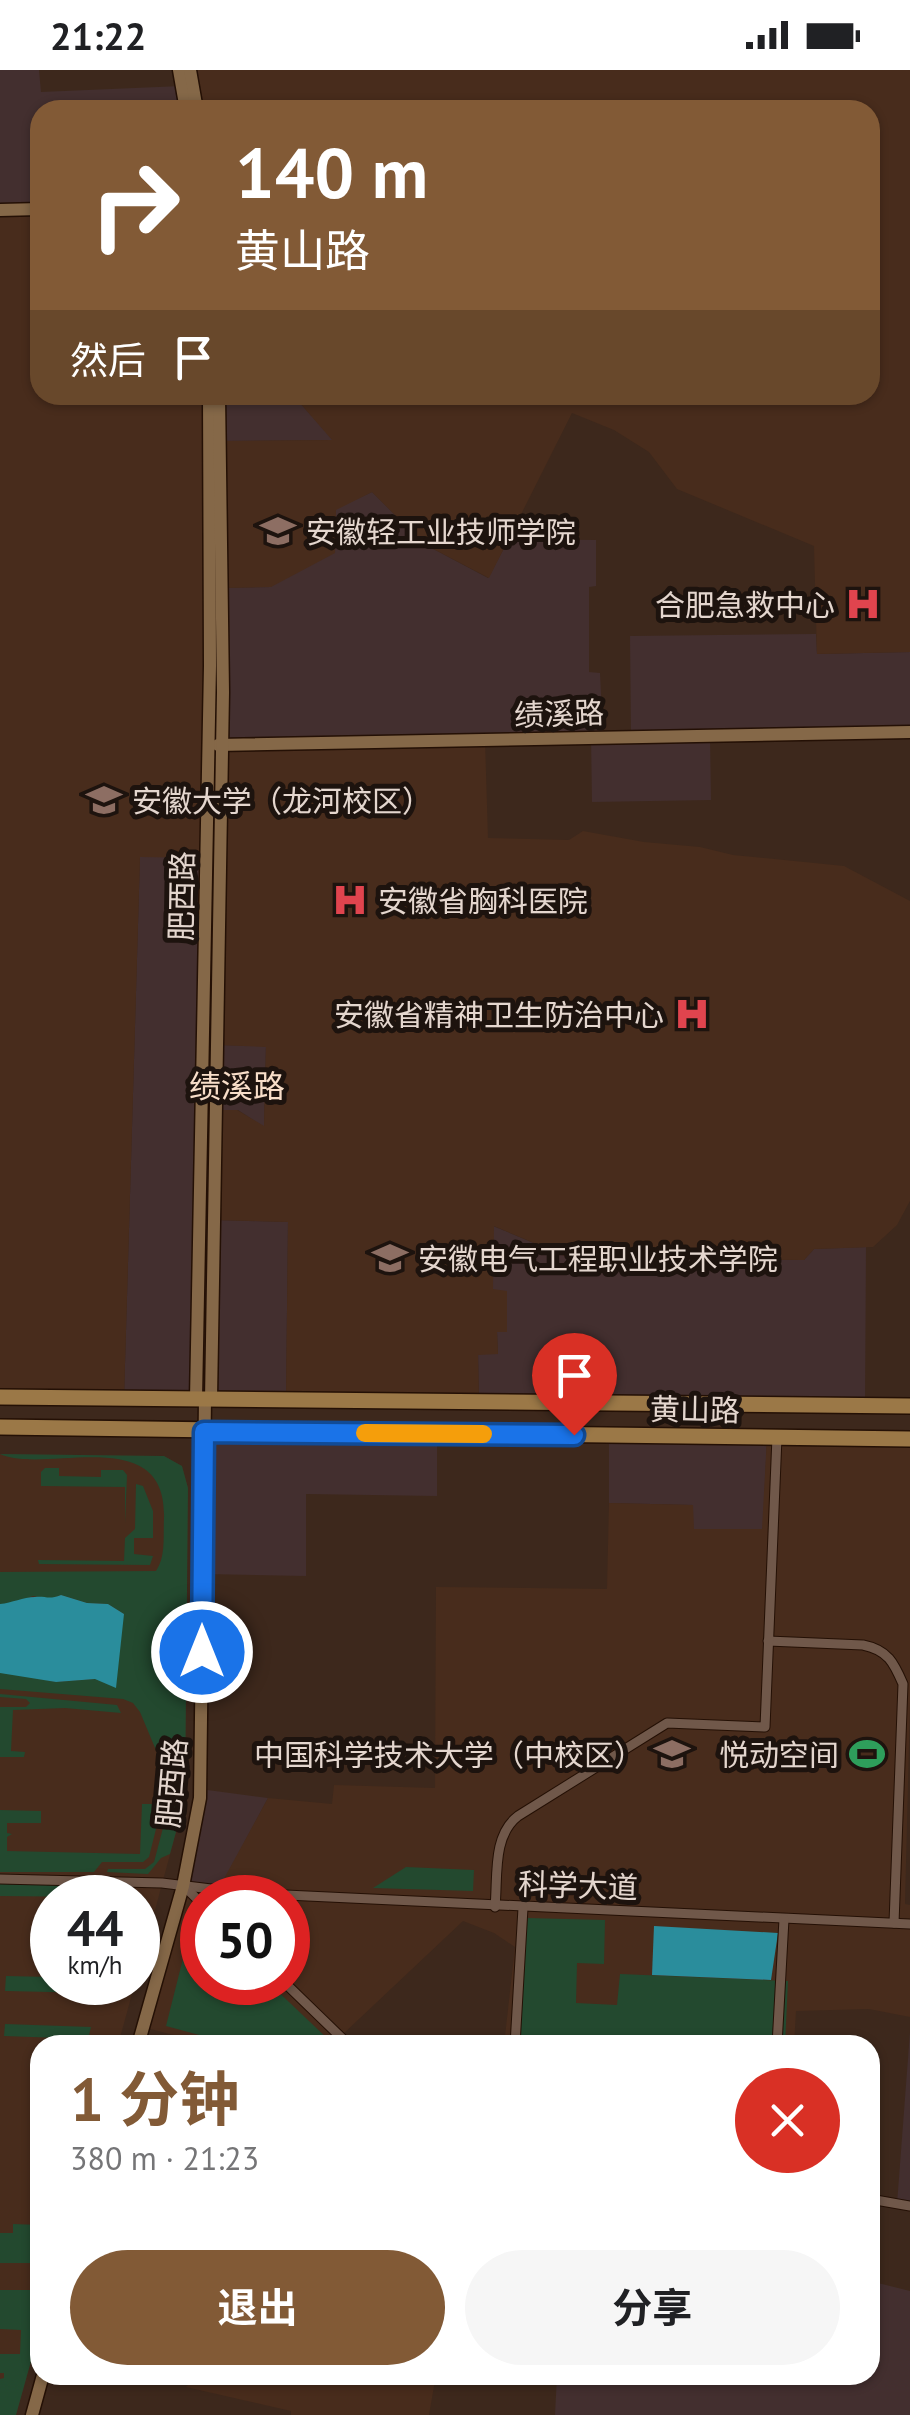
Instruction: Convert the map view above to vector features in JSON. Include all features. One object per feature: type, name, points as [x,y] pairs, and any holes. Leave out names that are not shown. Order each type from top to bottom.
[{"type":"main road","points":[[179,70],[184,100]]},
{"type":"main road","points":[[190,70],[195,100]]},
{"type":"main road","points":[[0,210],[30,210]]},
{"type":"main road","name":"肥西路","points":[[209,405],[215,745]]},
{"type":"main road","name":"肥西路","points":[[185,1875],[200,1789],[220,405]]},
{"type":"main road","name":"绩溪路","points":[[215,745],[910,732]]},
{"type":"main road","name":"黄山路","points":[[0,1397],[910,1406]]},
{"type":"main road","name":"黄山路","points":[[0,1428],[910,1440]]},
{"type":"main road","name":"肥西路","points":[[141,2035],[180,1897]]},
{"type":"main road","points":[[32,2415],[40,2385]]},
{"type":"street","points":[[495,1907],[500,1838],[518,1816],[666,1723],[765,1728],[777,1437]]},
{"type":"street","points":[[768,1642],[863,1645],[876,1647],[892,1659],[903,1684],[894,1924]]},
{"type":"street","name":"科学大道","points":[[0,1879],[180,1886]]},
{"type":"street","points":[[313,1896],[314,1882]]},
{"type":"street","name":"科学大道","points":[[310,1896],[910,1924]]},
{"type":"street","points":[[516,2035],[523,1908]]},
{"type":"street","points":[[778,2035],[784,1919]]},
{"type":"street","points":[[308,2005],[340,2035]]},
{"type":"street","points":[[880,2201],[910,2206]]},
{"type":"shaded area","points":[[0,70],[39,70],[41,92],[182,86],[184,100],[30,100],[30,209],[0,210]]},
{"type":"shaded area","points":[[190,70],[910,70],[910,652],[817,654],[814,546],[677,489],[649,452],[614,430],[572,413],[489,578],[424,544],[372,492],[336,510],[335,553],[271,587],[222,588],[220,441],[332,440],[302,405],[880,405],[880,100],[195,100]]},
{"type":"shaded area","name":"安徽大学（龙河校区）","points":[[30,209],[30,405],[209,405],[206,858],[140,857],[124,1398],[0,1397],[0,210]]},
{"type":"shaded area","points":[[219,405],[302,405],[333,440],[220,441]]},
{"type":"shaded area","points":[[372,492],[424,544],[488,578],[509,539],[596,540],[596,586],[589,587],[589,672],[600,673],[603,736],[631,736],[630,636],[816,634],[817,654],[910,652],[910,732],[710,736],[711,800],[592,802],[591,737],[222,745],[222,588],[271,587],[336,509]]},
{"type":"shaded area","points":[[485,740],[488,838],[569,840],[583,831],[733,855],[844,866],[910,901],[910,1201],[897,1225],[873,1247],[814,1249],[804,1260],[572,1259],[494,1226],[493,1289],[507,1291],[507,1332],[497,1332],[498,1354],[478,1355],[479,1402],[286,1400],[288,1222],[215,1220],[217,1110],[237,1110],[264,1126],[266,1047],[218,1045],[222,745]]},
{"type":"shaded area","points":[[140,856],[206,858],[196,1399],[124,1398]]},
{"type":"shaded area","points":[[218,1045],[266,1046],[264,1127],[238,1110],[217,1110]]},
{"type":"shaded area","points":[[214,1220],[288,1222],[286,1400],[211,1399]]},
{"type":"shaded area","points":[[493,1226],[572,1259],[804,1260],[814,1249],[866,1247],[865,1406],[479,1402],[478,1354],[498,1354],[497,1332],[506,1332],[493,1290]]},
{"type":"shaded area","points":[[204,1431],[437,1434],[437,1496],[306,1494],[306,1576],[203,1574]]},
{"type":"shaded area","points":[[609,1435],[767,1437],[763,1529],[693,1529],[692,1505],[609,1503]]},
{"type":"shaded area","name":"中国科学技术大学（中校区）","points":[[767,1437],[910,1439],[905,1904],[910,1905],[910,2017],[869,2009],[796,2011],[795,2035],[505,2035],[515,1947],[494,1933],[463,1921],[342,2035],[173,2035],[143,2027],[149,2005],[160,2005],[160,1967],[180,1897],[180,2005],[310,2005],[310,1875],[226,1875],[268,1798],[332,1804],[334,1785],[435,1788],[436,1587],[607,1589],[609,1503],[693,1505],[694,1529],[762,1529]]},
{"type":"shaded area","points":[[0,1454],[164,1456],[182,1466],[188,1488],[185,1799],[160,1892],[160,1875],[30,1875],[30,2005],[129,2005],[121,2035],[30,2035],[30,2365],[16,2415],[0,2415]]},
{"type":"shaded area","points":[[200,1789],[268,1798],[227,1875],[185,1875]]},
{"type":"shaded area","points":[[910,2032],[910,2206],[897,2204]]},
{"type":"shaded area","points":[[880,2284],[910,2291],[910,2415],[555,2415],[556,2385],[880,2385]]},
{"type":"shaded area","points":[[434,2385],[429,2415],[291,2415],[291,2411],[186,2387]]},
{"type":"green space","points":[[0,1454],[164,1456],[182,1466],[188,1488],[185,1799],[170,1854],[161,1858],[148,1874],[107,1872],[145,1869],[154,1862],[168,1809],[166,1774],[133,1703],[0,1689],[0,1673],[6,1672],[56,1682],[95,1679],[124,1614],[108,1604],[61,1595],[50,1599],[33,1596],[0,1604],[0,1572],[156,1571],[163,1546],[160,1488],[146,1470],[125,1461],[20,1459]]},
{"type":"green space","points":[[45,1468],[59,1468],[59,1476],[101,1477],[101,1470],[123,1470],[127,1475],[125,1523],[125,1487],[41,1486],[41,1472]]},
{"type":"green space","points":[[136,1484],[143,1486],[153,1511],[153,1538],[134,1538],[134,1554],[153,1556],[150,1565],[39,1564],[38,1560],[124,1561],[125,1538],[135,1529]]},
{"type":"green space","points":[[0,1694],[117,1705],[121,1713],[65,1708],[13,1710],[11,1751],[25,1752],[24,1757],[0,1757],[0,1707],[26,1707],[30,1703]]},
{"type":"green space","points":[[153,1800],[160,1800],[162,1805],[149,1857],[143,1862],[102,1862],[94,1872],[0,1872],[0,1810],[41,1811],[41,1823],[7,1823],[7,1833],[12,1834],[7,1837],[7,1851],[140,1854],[142,1804],[153,1804]]},
{"type":"green space","points":[[406,1867],[474,1870],[473,1891],[373,1888]]},
{"type":"green space","points":[[0,1884],[30,1884],[30,1896],[0,1896]]},
{"type":"green space","points":[[527,1918],[605,1920],[604,1964],[577,1963],[576,2003],[617,2005],[620,1974],[788,1981],[785,2035],[517,2035]]},
{"type":"green space","points":[[180,1970],[180,2005],[292,2005],[324,2035],[199,2035],[166,2026]]},
{"type":"green space","points":[[6,1976],[30,1977],[30,1992],[5,1991]]},
{"type":"green space","points":[[5,2024],[91,2027],[89,2035],[4,2036]]},
{"type":"green space","points":[[13,2224],[30,2225],[30,2263],[0,2263],[0,2233],[13,2233]]},
{"type":"green space","points":[[0,2290],[30,2290],[30,2365],[16,2415],[0,2415],[0,2379],[4,2373],[0,2373],[0,2354],[20,2354],[21,2330],[0,2329]]},
{"type":"water","points":[[61,1595],[108,1604],[124,1614],[116,1688],[95,1679],[56,1682],[0,1673],[0,1604]]},
{"type":"water","points":[[654,1926],[778,1933],[771,1980],[652,1975]]},
{"type":"slow traffic","points":[[365,1433],[483,1434]]},
{"type":"place","name":"安徽轻工业技师学院","points":[[278,531]]},
{"type":"place","name":"合肥急救中心","points":[[863,604]]},
{"type":"place","name":"安徽大学（龙河校区）","points":[[104,800]]},
{"type":"place","name":"安徽省胸科医院","points":[[350,900]]},
{"type":"place","name":"安徽省精神卫生防治中心","points":[[692,1014]]},
{"type":"place","name":"安徽电气工程职业技术学院","points":[[390,1258]]},
{"type":"place","name":"中国科学技术大学（中校区）","points":[[672,1754]]},
{"type":"place","name":"悦动空间","points":[[867,1754]]},
{"type":"district","name":"绩溪路","points":[[237,1086]]},
{"type":"route","points":[[202,1652],[204,1432],[574,1435]]}]
